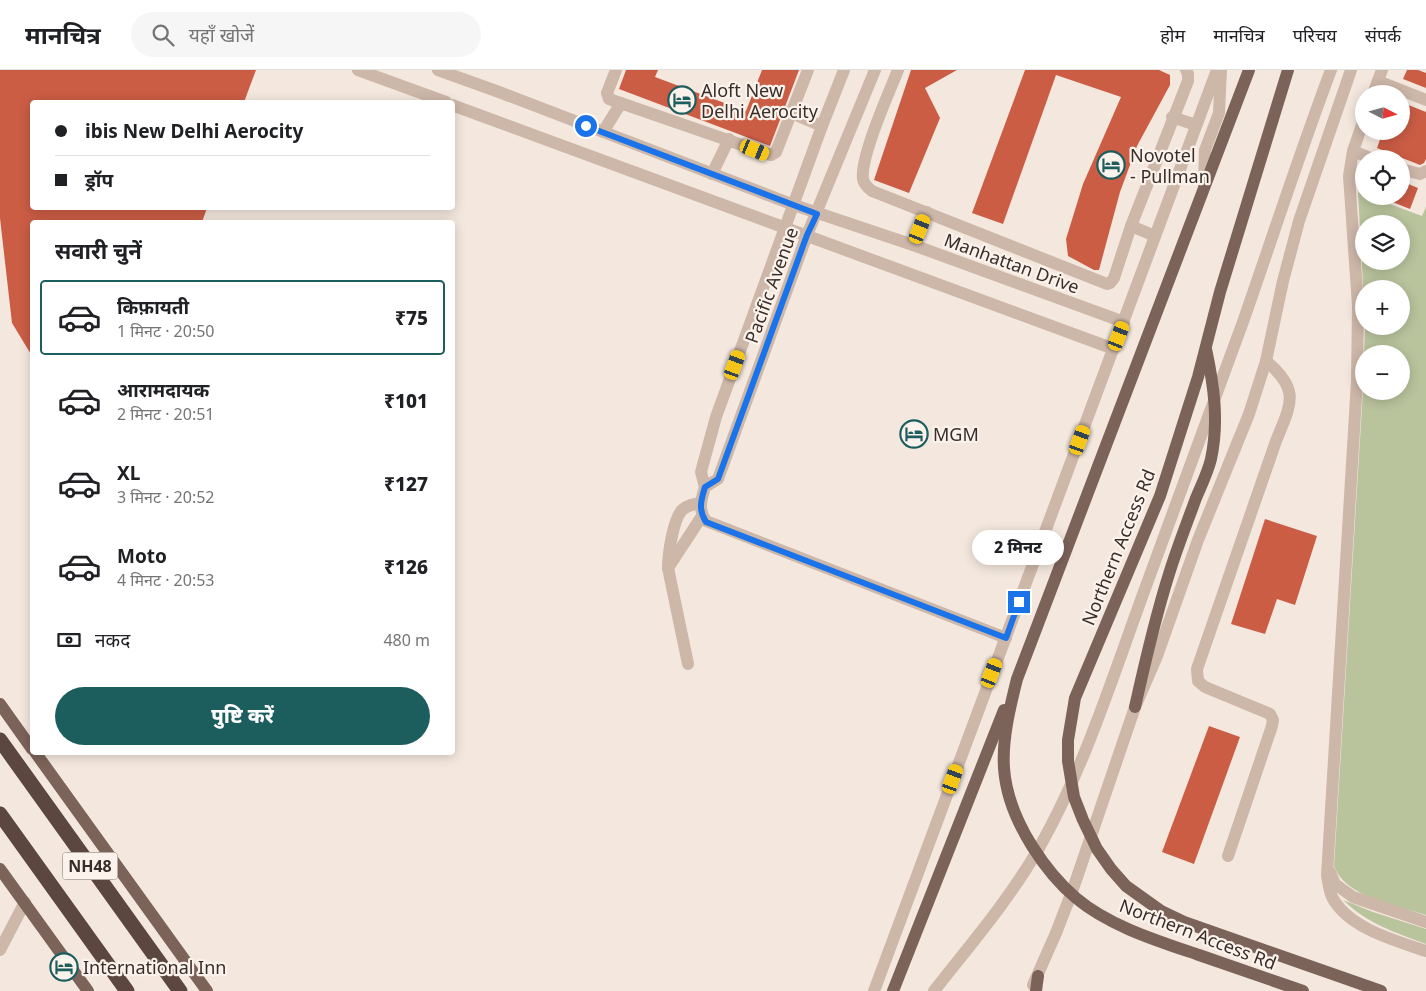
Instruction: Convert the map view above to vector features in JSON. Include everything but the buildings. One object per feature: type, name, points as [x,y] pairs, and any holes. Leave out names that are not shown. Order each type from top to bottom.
[{"type":"highway","name":"NH48","points":[[0,740],[180,991]]},
{"type":"highway","name":"NH48","points":[[0,814],[128,991]]},
{"type":"main road","name":"Northern Access Rd","points":[[1249,70],[1017,678],[1008,718],[1004,766],[1007,791],[1015,816],[1026,838],[1056,879],[1076,898],[1097,912],[1132,930],[1171,946],[1303,991]]},
{"type":"main road","name":"Northern Access Rd","points":[[1288,70],[1220,292],[1198,377],[1160,496],[1075,698],[1068,740],[1068,761],[1074,797],[1094,842],[1111,869],[1126,886],[1161,911],[1184,922],[1381,991]]},
{"type":"main road","points":[[1135,707],[1161,598],[1210,461],[1214,442],[1214,383],[1206,346]]},
{"type":"main road","points":[[893,991],[1017,678]]},
{"type":"main road","points":[[0,704],[30,746]]},
{"type":"main road","points":[[37,755],[207,991]]},
{"type":"main road","points":[[0,869],[88,991]]},
{"type":"main road","points":[[1036,991],[1038,976]]},
{"type":"street","points":[[358,70],[440,100]]},
{"type":"street","name":"Manhattan Drive","points":[[438,70],[817,214],[914,245],[1124,322]]},
{"type":"street","points":[[616,70],[607,96],[610,99],[729,139],[768,155],[774,154],[808,70]]},
{"type":"street","name":"Pacific Avenue","points":[[842,71],[716,417],[701,472],[705,487],[718,479],[807,235],[874,70]]},
{"type":"street","points":[[898,70],[871,140],[863,177],[868,188],[872,192],[1107,284],[1114,278],[1131,226],[1172,117],[1188,81],[1186,70]]},
{"type":"street","points":[[874,991],[1217,70]]},
{"type":"street","points":[[1203,191],[1206,150],[1219,113],[1222,70]]},
{"type":"street","points":[[934,991],[987,925],[1023,874],[1040,846],[1059,808],[1103,702],[1230,355],[1331,70]]},
{"type":"street","points":[[1030,991],[1038,976],[1073,889],[1135,707],[1157,656],[1198,540],[1249,414],[1266,361],[1285,273],[1299,222],[1322,150],[1351,70]]},
{"type":"street","points":[[1380,76],[1426,100]]},
{"type":"street","points":[[603,132],[621,103]]},
{"type":"street","points":[[455,106],[1114,350]]},
{"type":"street","points":[[791,113],[822,126]]},
{"type":"street","points":[[1172,117],[1196,125]]},
{"type":"street","points":[[849,132],[871,140]]},
{"type":"street","points":[[712,174],[729,139]]},
{"type":"street","points":[[1357,140],[1350,167],[1349,185],[1358,306],[1358,381],[1327,875],[1333,899],[1342,910],[1367,929],[1426,950]]},
{"type":"street","points":[[1410,171],[1420,174],[1426,171]]},
{"type":"street","points":[[914,245],[927,212]]},
{"type":"street","points":[[1131,226],[1156,236]]},
{"type":"street","points":[[1228,856],[1273,720],[1270,714],[1205,687],[1198,681],[1197,669],[1288,410],[1290,397],[1288,386],[1283,377],[1266,361]]},
{"type":"street","points":[[705,487],[700,503],[702,516],[706,522],[1006,638]]},
{"type":"street","points":[[688,664],[668,568],[668,552],[678,515],[691,504],[700,503]]},
{"type":"street","points":[[668,568],[702,516]]},
{"type":"street","points":[[1327,859],[1332,878],[1335,884],[1343,891],[1377,906],[1426,922]]},
{"type":"street","points":[[0,950],[25,902]]},
{"type":"green space","points":[[1359,205],[1392,205],[1422,216],[1426,207],[1426,915],[1387,904],[1360,893],[1340,877],[1334,866],[1362,400],[1410,400],[1410,345],[1364,345],[1365,335],[1410,335],[1410,280],[1363,280],[1362,270],[1410,270],[1410,215],[1359,215]]},
{"type":"green space","points":[[1343,900],[1426,929],[1426,944],[1372,921]]},
{"type":"place","name":"Aloft New Delhi Aerocity","points":[[682,100]]},
{"type":"place","name":"Novotel - Pullman","points":[[1111,165]]},
{"type":"place","name":"MGM","points":[[914,434]]},
{"type":"place","name":"International Inn","points":[[64,967]]},
{"type":"route","points":[[586,126],[817,214],[807,235],[718,479],[705,487],[700,508],[706,522],[1006,638],[1019,602]]}]
